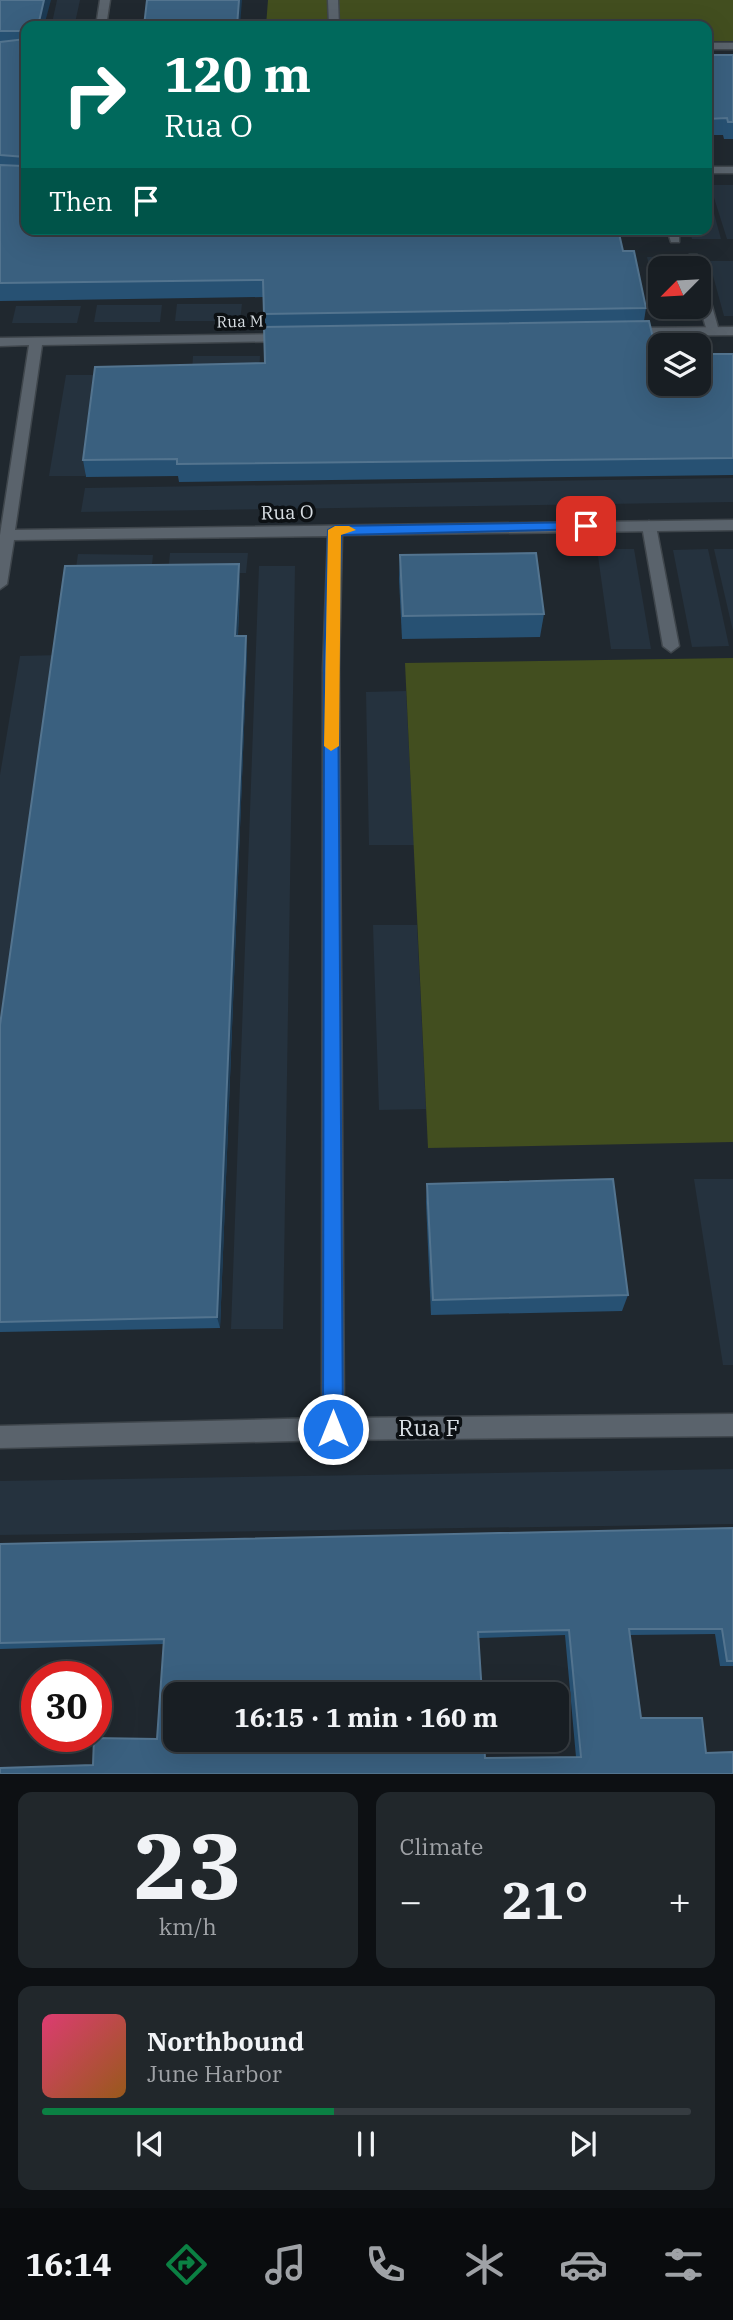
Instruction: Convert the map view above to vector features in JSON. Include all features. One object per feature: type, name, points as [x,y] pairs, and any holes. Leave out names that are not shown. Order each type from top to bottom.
[{"type":"street","points":[[102,21],[105,0]]},
{"type":"street","points":[[333,0],[334,21]]},
{"type":"street","points":[[712,46],[733,46]]},
{"type":"street","points":[[712,170],[733,170]]},
{"type":"street","points":[[710,319],[713,331]]},
{"type":"street","points":[[616,332],[733,331]]},
{"type":"street","name":"Rua M","points":[[0,342],[299,337]]},
{"type":"street","points":[[0,584],[10,535],[36,342]]},
{"type":"street","name":"Rua O","points":[[10,535],[733,525]]},
{"type":"street","points":[[649,526],[671,646]]},
{"type":"street","points":[[333,1429],[331,669],[335,530]]},
{"type":"street","name":"Rua F","points":[[0,1437],[333,1429],[733,1426]]},
{"type":"shaded area","points":[[57,0],[80,0],[75,21],[52,21]]},
{"type":"shaded area","points":[[712,185],[733,185],[733,239],[727,239]]},
{"type":"shaded area","points":[[712,206],[721,239],[692,239],[691,235],[712,235]]},
{"type":"shaded area","points":[[711,261],[733,261],[733,316],[724,316]]},
{"type":"shaded area","points":[[177,304],[242,304],[240,321],[175,321]]},
{"type":"shaded area","points":[[97,305],[162,305],[160,322],[94,322]]},
{"type":"shaded area","points":[[16,306],[81,306],[77,323],[12,323]]},
{"type":"shaded area","points":[[193,356],[260,356],[259,371],[192,371]]},
{"type":"shaded area","points":[[66,375],[100,375],[85,476],[49,476]]},
{"type":"shaded area","points":[[733,478],[733,502],[81,512],[85,488]]},
{"type":"shaded area","points":[[597,549],[634,549],[651,649],[611,649]]},
{"type":"shaded area","points":[[708,549],[729,646],[692,647],[673,550]]},
{"type":"shaded area","points":[[714,549],[733,549],[733,631]]},
{"type":"shaded area","points":[[170,553],[248,553],[246,573],[168,574]]},
{"type":"shaded area","points":[[78,554],[153,555],[151,575],[75,575]]},
{"type":"shaded area","points":[[259,566],[295,566],[283,1329],[231,1329]]},
{"type":"shaded area","points":[[60,655],[0,1079],[0,775],[20,656]]},
{"type":"shaded area","points":[[406,691],[414,845],[369,845],[366,692]]},
{"type":"shaded area","points":[[373,925],[417,925],[426,1109],[379,1110]]},
{"type":"shaded area","points":[[694,1179],[733,1179],[733,1365],[723,1365]]},
{"type":"shaded area","points":[[733,1469],[733,1524],[0,1535],[0,1481]]},
{"type":"green space","points":[[268,0],[733,0],[733,41],[712,41],[712,21],[266,21]]},
{"type":"green space","points":[[733,658],[733,1142],[428,1148],[405,663]]},
{"type":"building","points":[[0,0],[44,0],[39,21],[21,21],[21,31],[0,31]]},
{"type":"building","points":[[147,0],[239,0],[237,21],[145,21]]},
{"type":"building","points":[[21,40],[21,157],[0,155],[0,42]]},
{"type":"building","points":[[712,55],[733,55],[733,122],[728,122],[727,118],[712,119]]},
{"type":"building","points":[[0,165],[21,166],[21,235],[619,235],[623,251],[634,251],[646,308],[264,314],[263,280],[0,283]]},
{"type":"building","points":[[649,321],[652,333],[648,333],[648,396],[711,396],[711,354],[733,354],[733,458],[177,464],[177,459],[83,460],[95,367],[265,363],[264,327]]},
{"type":"building","points":[[536,553],[544,614],[403,616],[400,555]]},
{"type":"building","points":[[239,564],[235,636],[246,636],[217,1317],[0,1322],[0,1025],[65,566]]},
{"type":"building","points":[[613,1179],[628,1295],[433,1300],[427,1184]]},
{"type":"building","points":[[733,1528],[733,1661],[727,1661],[722,1629],[629,1629],[641,1718],[702,1718],[706,1753],[733,1752],[733,1774],[0,1774],[0,1768],[93,1765],[93,1752],[112,1752],[112,1738],[157,1739],[164,1639],[0,1643],[0,1544]]},
{"type":"slow traffic","points":[[331,746],[335,530],[349,530]]},
{"type":"route","points":[[333,1429],[331,669],[335,530],[586,526]]}]
